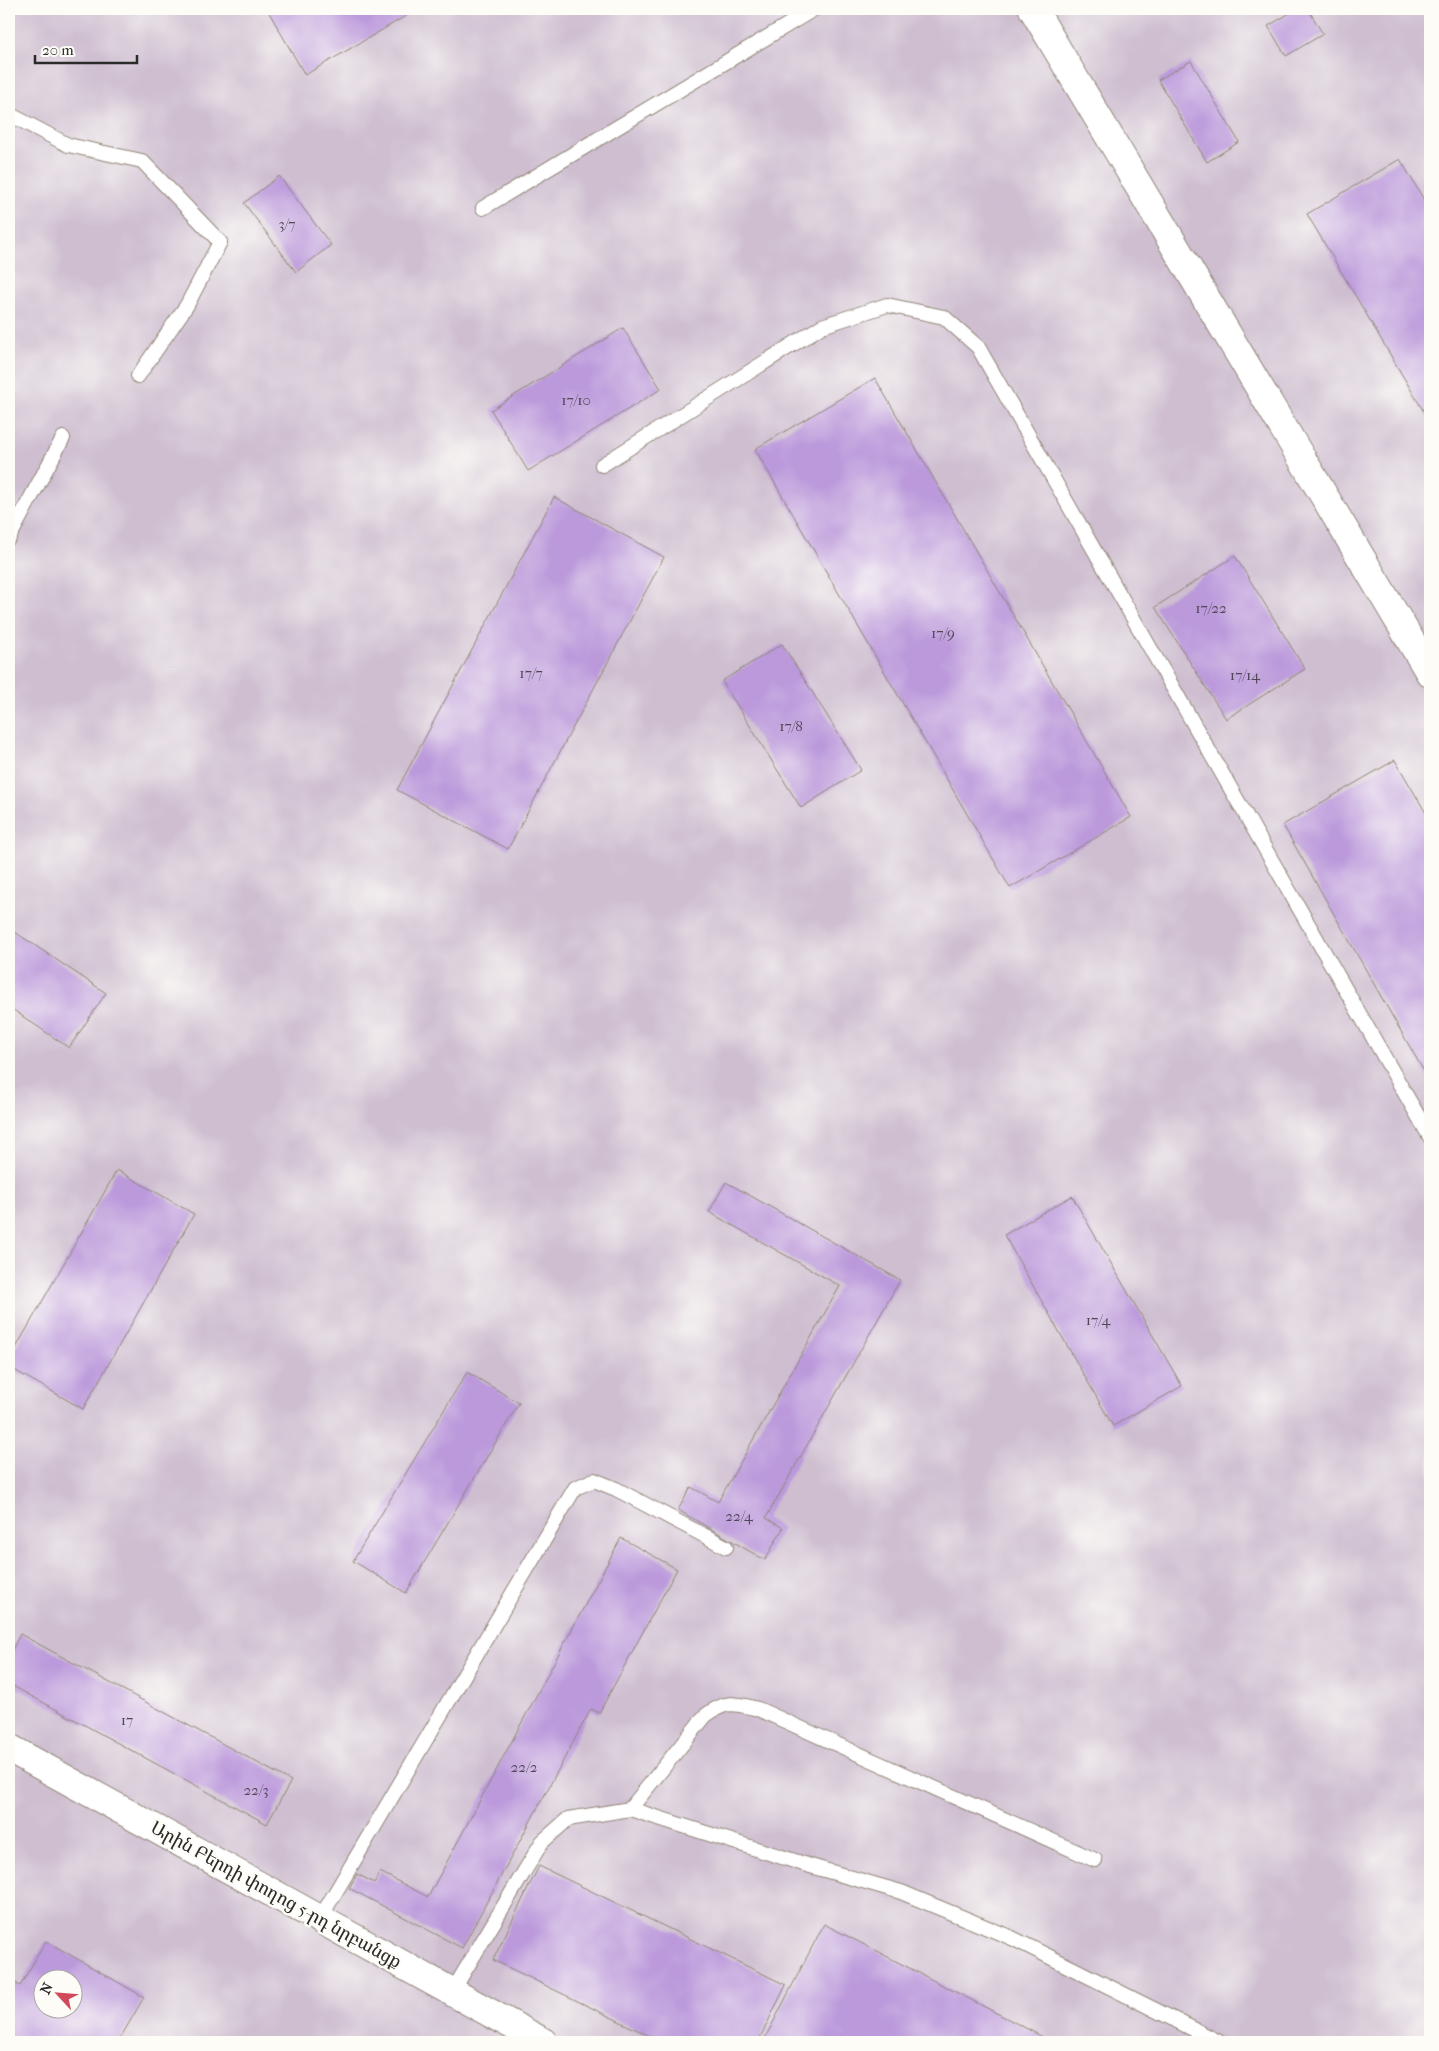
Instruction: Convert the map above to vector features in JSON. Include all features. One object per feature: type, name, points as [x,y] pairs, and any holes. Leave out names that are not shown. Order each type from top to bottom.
[{"type":"street","points":[[1033,9],[1430,673]]},
{"type":"street","name":"Արին Բերդի փողոց 5-րդ նրբանցք","points":[[9,1748],[543,2042]]},
{"type":"lane","points":[[483,208],[814,9]]},
{"type":"lane","points":[[9,114],[68,145],[142,161],[220,242],[187,305],[138,376]]},
{"type":"lane","points":[[602,465],[822,326],[887,305],[944,317],[978,346],[1430,1137]]},
{"type":"lane","points":[[9,538],[63,438]]},
{"type":"lane","points":[[319,1920],[575,1488],[594,1480],[616,1489],[726,1547]]},
{"type":"lane","points":[[630,1809],[706,1716],[719,1706],[736,1703],[758,1709],[1095,1860]]},
{"type":"lane","points":[[452,1992],[542,1842],[568,1819],[630,1809],[807,1865],[901,1892],[1012,1938],[1219,2042]]},
{"type":"shaded area","points":[[9,9],[1430,9],[1430,2042],[9,2042]]},
{"type":"building","points":[[267,9],[418,9],[305,75]]},
{"type":"building","points":[[1297,9],[1308,9],[1323,34],[1286,56],[1268,26]]},
{"type":"building","points":[[1191,61],[1239,142],[1207,162],[1158,80]]},
{"type":"building","points":[[1400,159],[1430,210],[1430,422],[1307,214]]},
{"type":"building","points":[[279,176],[331,245],[296,272],[244,203]]},
{"type":"building","points":[[623,328],[661,389],[528,471],[491,410]]},
{"type":"building","points":[[875,378],[1131,817],[1010,888],[755,449]]},
{"type":"building","points":[[554,497],[664,557],[508,849],[397,790]]},
{"type":"building","points":[[1235,556],[1305,669],[1226,719],[1155,607]]},
{"type":"building","points":[[782,644],[861,770],[801,808],[722,681]]},
{"type":"building","points":[[1395,760],[1430,820],[1430,1082],[1283,825]]},
{"type":"building","points":[[9,928],[106,993],[69,1048],[9,1007]]},
{"type":"building","points":[[117,1170],[194,1214],[83,1409],[9,1367],[9,1360]]},
{"type":"building","points":[[726,1182],[900,1280],[766,1518],[783,1528],[765,1560],[678,1510],[691,1487],[718,1502],[840,1286],[709,1212]]},
{"type":"building","points":[[1072,1196],[1182,1386],[1113,1426],[1004,1235]]},
{"type":"building","points":[[467,1372],[519,1403],[406,1593],[353,1561]]},
{"type":"building","points":[[621,1538],[677,1569],[599,1713],[591,1709],[462,1948],[349,1888],[357,1874],[374,1883],[380,1872],[428,1897]]},
{"type":"building","points":[[20,1634],[291,1781],[267,1824],[9,1684],[9,1656]]},
{"type":"building","points":[[539,1866],[786,1985],[758,2042],[662,2042],[493,1960]]},
{"type":"building","points":[[824,1924],[1041,2036],[1053,2042],[763,2042]]},
{"type":"building","points":[[46,1941],[144,1997],[118,2042],[9,2042],[9,1979],[20,1986]]}]
